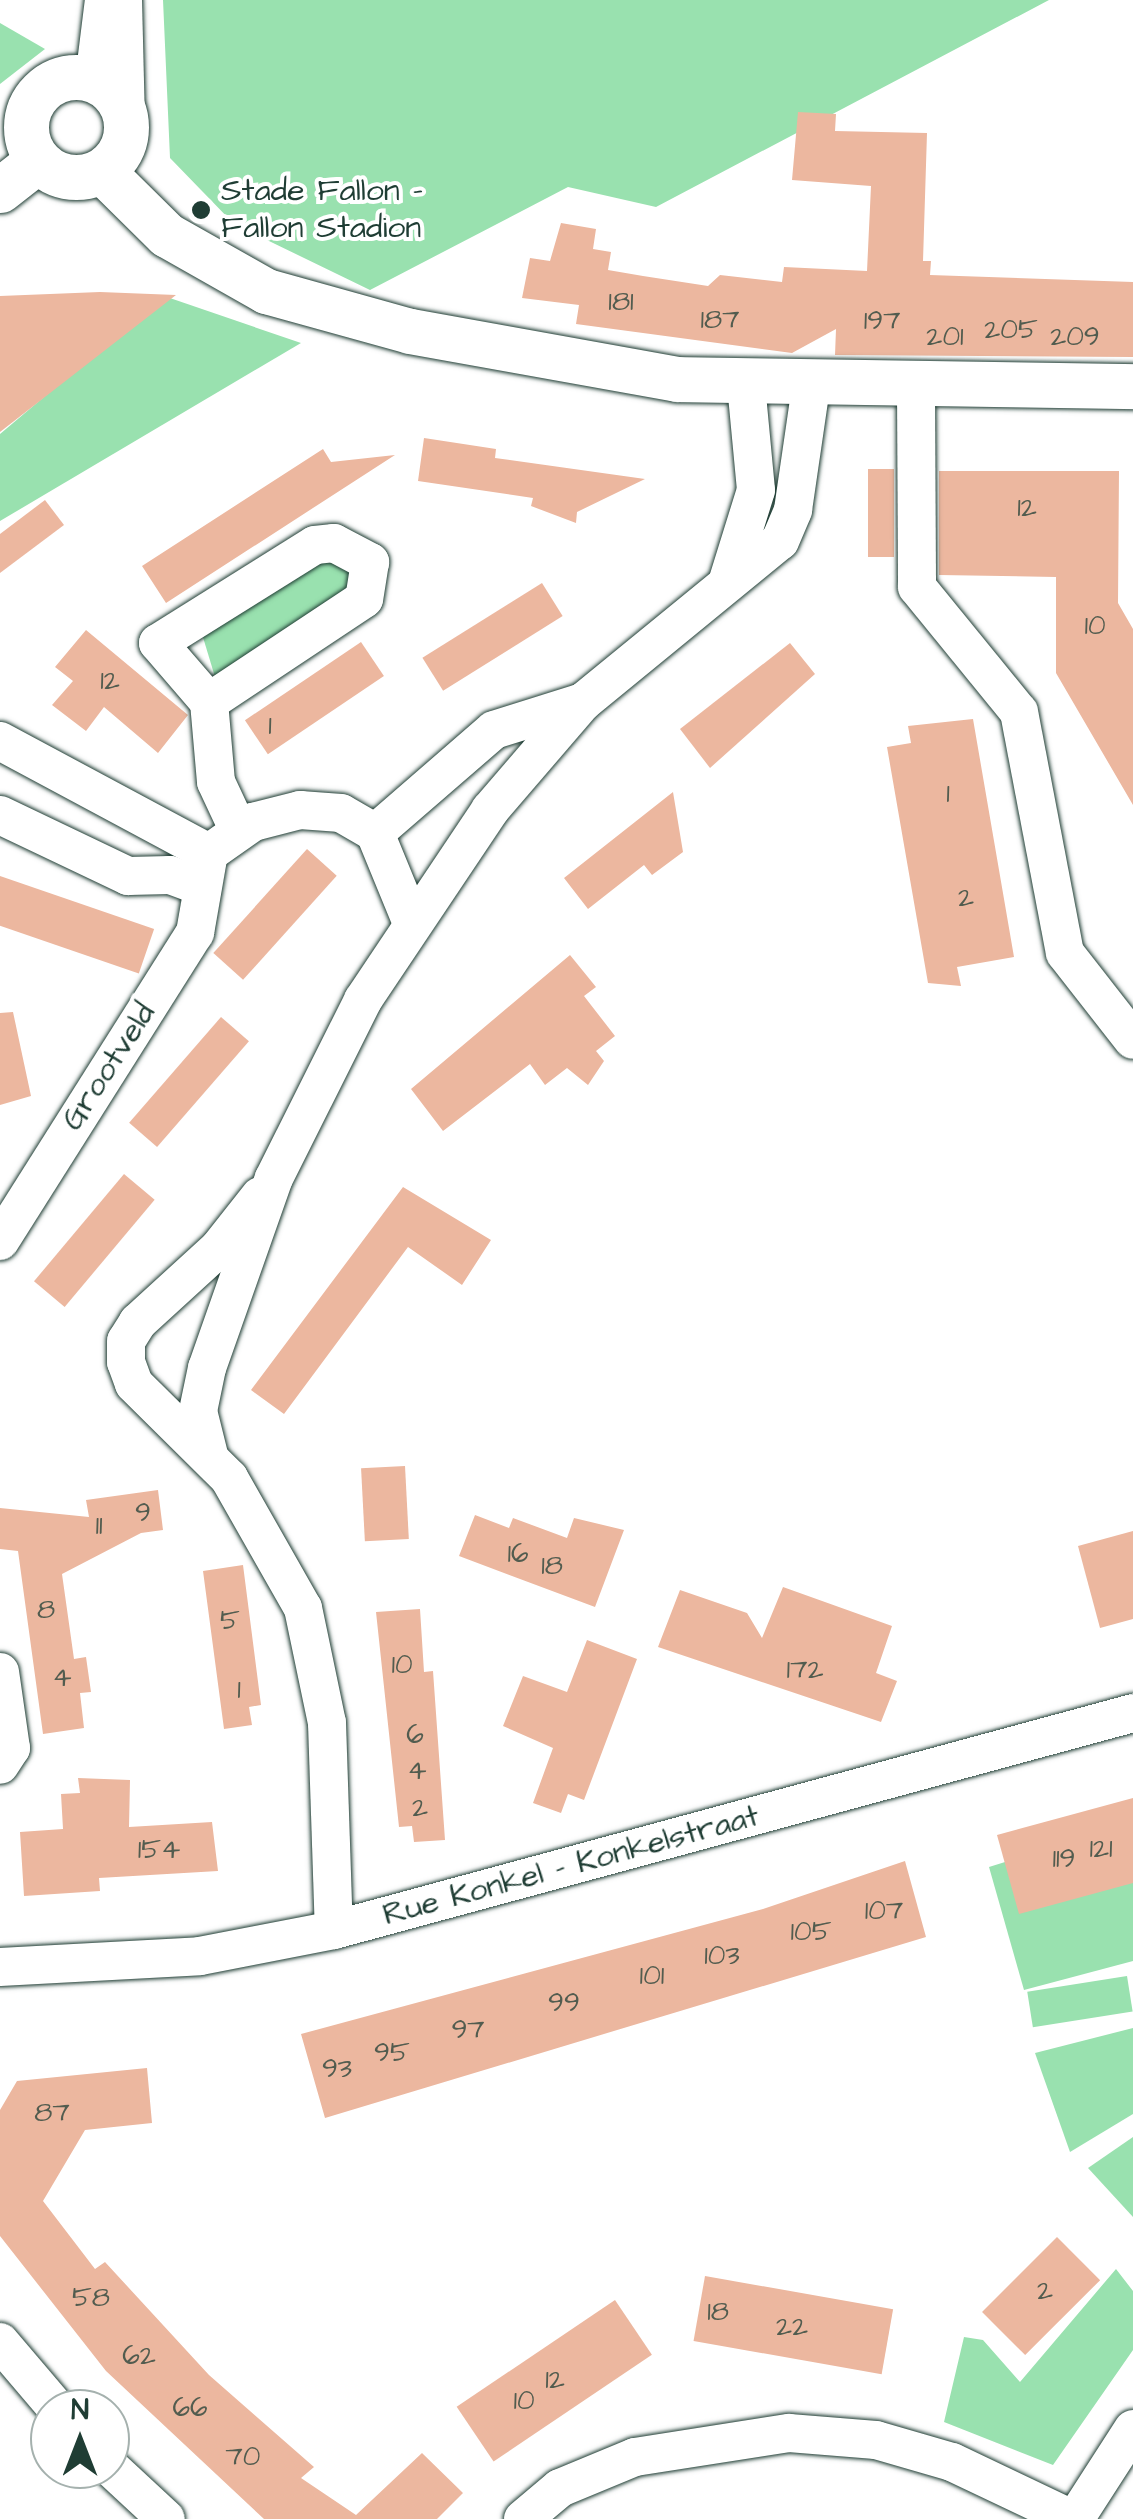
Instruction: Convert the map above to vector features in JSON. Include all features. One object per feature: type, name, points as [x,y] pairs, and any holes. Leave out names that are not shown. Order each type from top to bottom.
[{"type":"street","points":[[104,0],[94,80],[126,119]]},
{"type":"street","points":[[94,174],[119,153],[126,119],[122,0]]},
{"type":"street","points":[[0,190],[51,83],[94,80]]},
{"type":"street","points":[[21,139],[51,172],[94,174],[167,234],[224,268],[307,306],[410,331],[677,379],[916,389],[1133,386]]},
{"type":"street","points":[[728,580],[756,490],[746,384]]},
{"type":"street","points":[[209,1455],[200,1390],[274,1178],[347,1029],[412,922],[490,810],[582,702],[728,580],[772,552],[786,531],[812,386]]},
{"type":"street","points":[[916,389],[917,587],[1019,712],[1065,953],[1133,1040]]},
{"type":"street","points":[[209,702],[353,610],[372,578],[359,550],[315,545],[158,643],[209,702],[216,782],[237,827]]},
{"type":"street","points":[[376,833],[494,730],[582,702]]},
{"type":"street","points":[[0,741],[205,870]]},
{"type":"street","points":[[0,815],[128,876],[205,870],[237,827],[320,811],[376,833],[412,922]]},
{"type":"street","name":"Grootveld","points":[[0,1241],[186,950],[205,870]]},
{"type":"street","points":[[274,1178],[219,1248],[126,1341],[134,1384],[209,1455],[280,1558],[315,1646],[327,1724],[334,1930]]},
{"type":"street","points":[[0,1672],[11,1748],[0,1766]]},
{"type":"street","name":"Rue Konkel - Konkelstraat","points":[[0,1967],[200,1956],[334,1930],[1133,1713]]},
{"type":"street","points":[[0,2342],[40,2389]]},
{"type":"street","points":[[523,2519],[560,2488],[635,2457],[789,2433],[876,2440],[952,2462],[1073,2519],[1133,2429]]},
{"type":"street","points":[[130,2486],[166,2519]]},
{"type":"green space","points":[[163,0],[1049,0],[656,207],[568,187],[370,290],[234,224],[170,158]]},
{"type":"green space","points":[[0,23],[45,49],[0,84]]},
{"type":"green space","points":[[164,296],[301,343],[0,521],[0,434]]},
{"type":"green space","points":[[334,552],[359,583],[215,677],[202,634]]},
{"type":"green space","points":[[1005,1862],[1133,1883],[1133,1961],[1024,1990],[989,1867]]},
{"type":"green space","points":[[1127,1976],[1133,2012],[1033,2027],[1027,1992]]},
{"type":"green space","points":[[1133,2028],[1133,2114],[1070,2152],[1035,2053]]},
{"type":"green space","points":[[1133,2137],[1133,2217],[1088,2168]]},
{"type":"green space","points":[[1116,2269],[1133,2291],[1133,2350],[1053,2465],[944,2422],[964,2337],[983,2340],[1020,2382]]},
{"type":"building","points":[[798,112],[836,114],[835,131],[927,133],[923,261],[931,261],[930,275],[1133,282],[1133,357],[835,355],[836,329],[792,353],[576,324],[579,305],[522,298],[530,258],[550,261],[561,223],[596,229],[593,249],[611,252],[608,270],[643,276],[708,286],[720,275],[782,282],[784,267],[867,271],[871,186],[792,180]]},
{"type":"building","points":[[100,292],[176,295],[0,432],[0,296]]},
{"type":"building","points":[[424,438],[496,449],[495,458],[645,479],[577,512],[576,523],[531,506],[533,498],[418,481]]},
{"type":"building","points":[[323,449],[331,462],[395,455],[166,603],[142,566]]},
{"type":"building","points":[[868,469],[894,469],[894,557],[868,557]]},
{"type":"building","points":[[939,471],[1119,471],[1118,603],[1133,629],[1133,805],[1056,673],[1056,577],[939,575]]},
{"type":"building","points":[[45,500],[64,525],[0,573],[0,534]]},
{"type":"building","points":[[542,583],[563,616],[443,691],[422,658]]},
{"type":"building","points":[[86,630],[188,715],[158,753],[104,707],[86,731],[52,705],[73,681],[55,667]]},
{"type":"building","points":[[361,642],[384,676],[268,754],[245,720]]},
{"type":"building","points":[[790,643],[815,674],[710,768],[680,729]]},
{"type":"building","points":[[973,719],[1014,957],[957,967],[961,986],[928,983],[887,747],[911,743],[908,726]]},
{"type":"building","points":[[673,792],[683,852],[652,875],[644,865],[588,909],[564,878]]},
{"type":"building","points":[[307,849],[337,876],[243,980],[213,953]]},
{"type":"building","points":[[0,876],[154,929],[139,974],[0,926]]},
{"type":"building","points":[[570,955],[596,987],[584,996],[615,1036],[596,1051],[604,1061],[588,1085],[567,1068],[545,1085],[530,1064],[443,1131],[411,1089]]},
{"type":"building","points":[[13,1012],[31,1096],[0,1105],[0,1013]]},
{"type":"building","points":[[221,1017],[249,1041],[157,1147],[129,1123]]},
{"type":"building","points":[[124,1174],[155,1200],[65,1307],[34,1281]]},
{"type":"building","points":[[403,1187],[491,1240],[462,1285],[408,1247],[284,1414],[251,1390]]},
{"type":"building","points":[[405,1466],[409,1539],[365,1541],[361,1468]]},
{"type":"building","points":[[158,1490],[163,1530],[141,1533],[62,1574],[74,1659],[86,1657],[91,1692],[80,1693],[84,1728],[43,1734],[18,1551],[0,1549],[0,1508],[89,1517],[86,1500]]},
{"type":"building","points":[[475,1515],[509,1528],[513,1518],[567,1538],[574,1518],[624,1530],[595,1607],[459,1556]]},
{"type":"building","points":[[1133,1531],[1133,1619],[1100,1628],[1078,1546]]},
{"type":"building","points":[[243,1565],[261,1705],[249,1707],[252,1725],[224,1729],[203,1571]]},
{"type":"building","points":[[783,1587],[892,1626],[876,1673],[897,1681],[881,1722],[658,1647],[680,1590],[747,1613],[762,1638]]},
{"type":"building","points":[[420,1609],[424,1672],[433,1671],[445,1840],[414,1842],[412,1826],[399,1827],[376,1612]]},
{"type":"building","points":[[587,1640],[637,1659],[584,1800],[568,1794],[561,1813],[533,1803],[553,1748],[503,1726],[523,1676],[567,1692]]},
{"type":"building","points":[[78,1778],[130,1780],[129,1827],[212,1822],[218,1871],[99,1878],[100,1891],[24,1896],[20,1832],[63,1829],[61,1794],[80,1793]]},
{"type":"building","points":[[1133,1798],[1133,1883],[1019,1914],[997,1835]]},
{"type":"building","points":[[905,1861],[926,1937],[325,2118],[301,2034],[763,1909]]},
{"type":"building","points":[[147,2068],[152,2123],[85,2130],[43,2201],[95,2269],[105,2262],[209,2375],[314,2467],[301,2478],[356,2515],[422,2453],[463,2493],[437,2519],[264,2519],[130,2393],[130,2389],[106,2371],[0,2236],[0,2110],[17,2081]]},
{"type":"building","points":[[1057,2237],[1100,2280],[1025,2355],[982,2312]]},
{"type":"building","points":[[705,2276],[893,2309],[882,2374],[694,2341]]},
{"type":"building","points":[[615,2300],[652,2355],[494,2462],[457,2407]]},
{"type":"place","name":"Stade Fallon - Fallon Stadion","points":[[201,210]]}]
